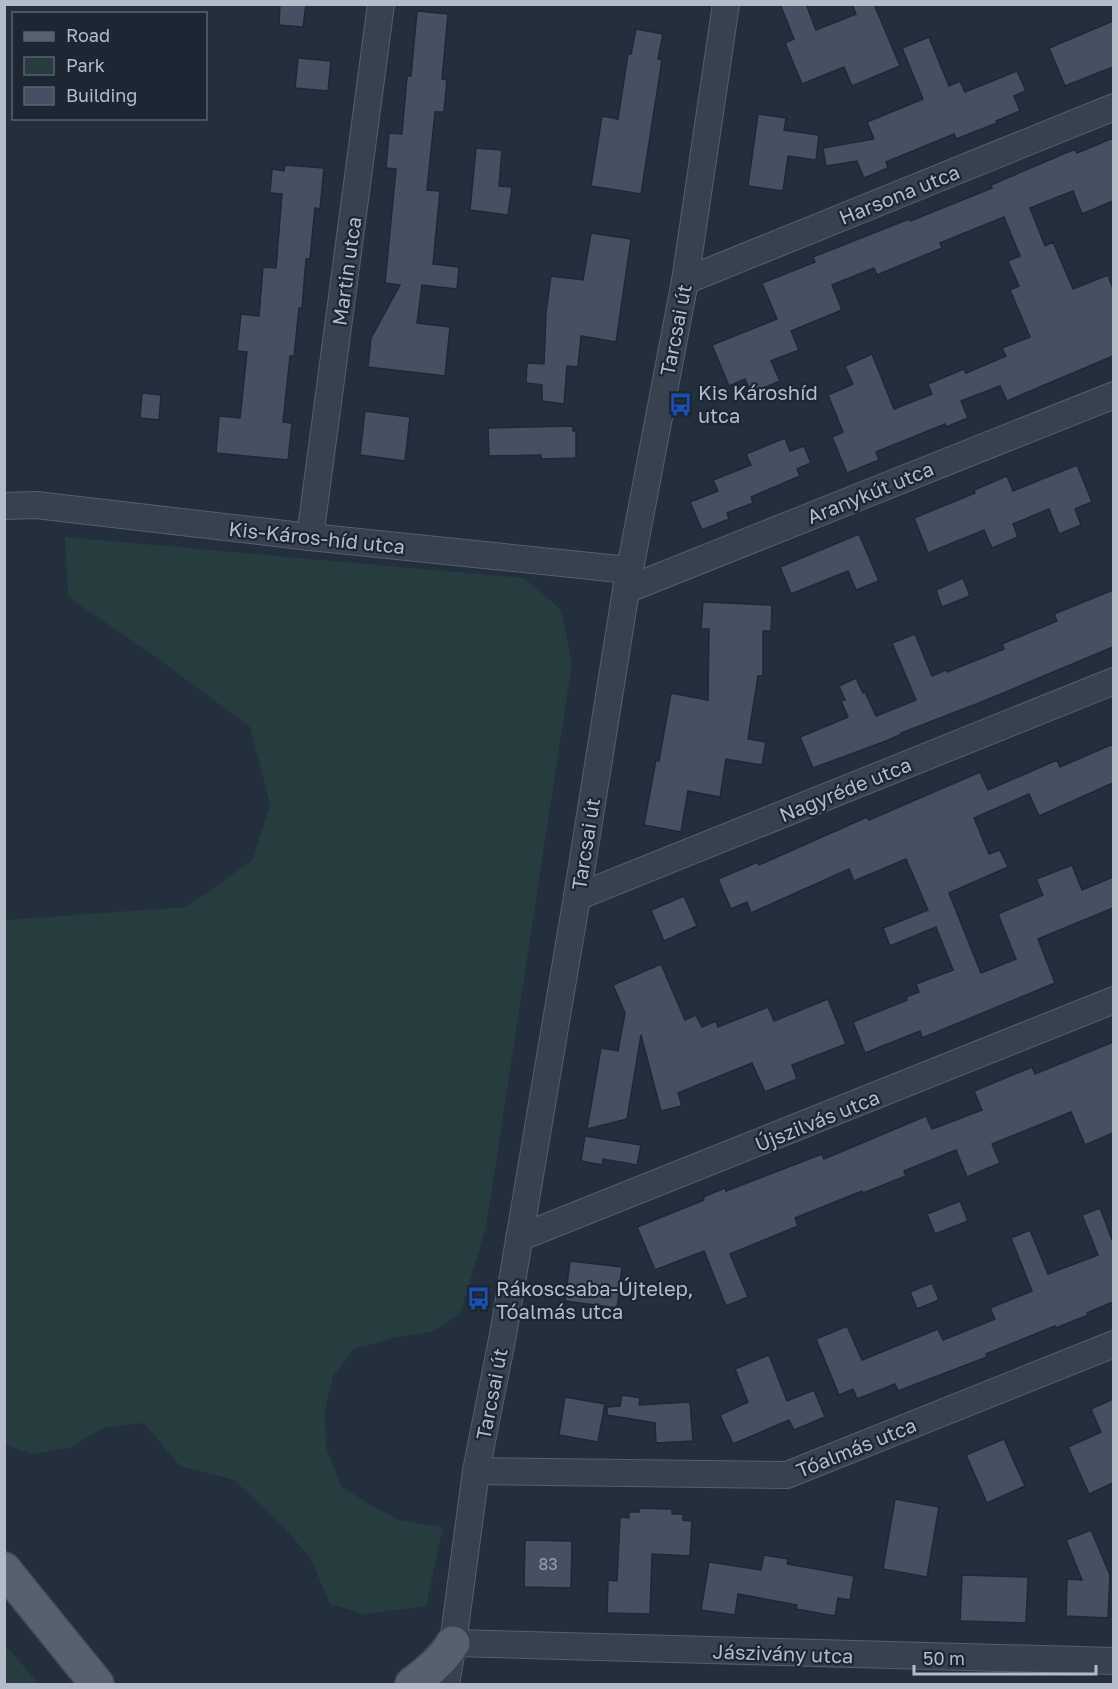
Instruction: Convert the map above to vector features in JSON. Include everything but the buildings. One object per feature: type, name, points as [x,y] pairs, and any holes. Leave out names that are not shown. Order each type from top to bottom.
[{"type":"main road","points":[[4,1569],[97,1684]]},
{"type":"main road","points":[[411,1684],[429,1671],[453,1643]]},
{"type":"street","name":"Martin utca","points":[[310,537],[381,4]]},
{"type":"street","name":"Tarcsai út","points":[[446,1684],[476,1471],[503,1335],[577,897],[627,580],[685,281],[726,4]]},
{"type":"street","name":"Harsona utca","points":[[685,281],[1113,107]]},
{"type":"street","name":"Aranykút utca","points":[[627,580],[1113,395]]},
{"type":"street","name":"Kis-Káros-híd utca","points":[[4,506],[36,505],[310,537],[627,580]]},
{"type":"street","name":"Nagyréde utca","points":[[577,897],[1113,681]]},
{"type":"street","name":"Újszilvás utca","points":[[519,1238],[1113,1000]]},
{"type":"street","name":"Tóalmás utca","points":[[476,1471],[787,1475],[1113,1344]]},
{"type":"street","name":"Jászivány utca","points":[[453,1643],[1113,1661]]},
{"type":"green space","points":[[65,537],[524,578],[561,610],[572,663],[486,1228],[460,1314],[432,1332],[397,1337],[353,1349],[333,1376],[325,1411],[326,1447],[341,1486],[399,1520],[443,1527],[426,1606],[364,1614],[330,1604],[311,1559],[284,1527],[234,1480],[180,1466],[144,1423],[103,1428],[70,1448],[32,1454],[5,1445],[5,920],[186,907],[253,860],[270,804],[250,727],[153,655],[68,597]]},
{"type":"green space","points":[[5,1645],[39,1684],[5,1684]]},
{"type":"place","name":"Kis Károshíd utca","points":[[680,404]]},
{"type":"place","name":"Rákoscsaba-Újtelep, Tóalmás utca","points":[[478,1299]]}]
